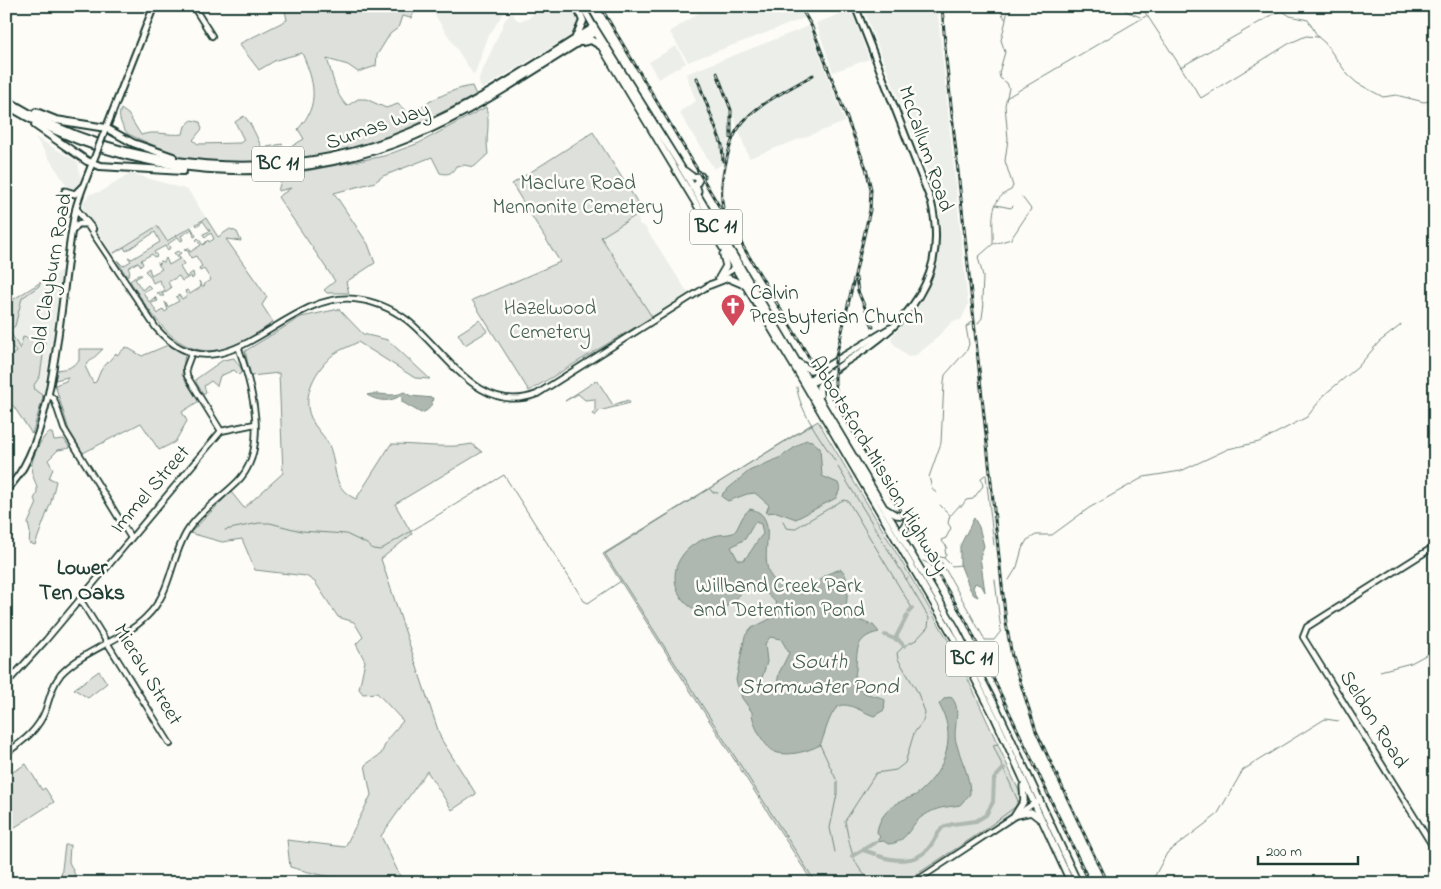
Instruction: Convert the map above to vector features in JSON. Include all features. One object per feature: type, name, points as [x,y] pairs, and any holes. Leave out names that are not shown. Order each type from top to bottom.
[{"type":"highway","points":[[556,54],[580,33],[583,21],[577,6]]},
{"type":"highway","name":"Sumas Way","points":[[6,106],[66,136],[131,157],[198,169],[281,169],[352,157],[413,136],[459,114],[556,54],[594,28]]},
{"type":"highway","name":"Abbotsford-Mission Highway","points":[[594,28],[601,46],[724,246],[743,272],[795,359],[807,383]]},
{"type":"highway","name":"Abbotsford-Mission Highway","points":[[594,28],[678,162],[746,288],[807,383],[893,526],[956,636],[994,718],[1078,883]]},
{"type":"highway","points":[[556,54],[588,40],[601,46]]},
{"type":"highway","name":"Sumas Way","points":[[6,100],[56,126],[113,147],[175,161],[241,166],[316,160],[392,140],[446,116],[556,54]]},
{"type":"highway","points":[[6,96],[56,120],[105,130],[167,156],[241,166]]},
{"type":"highway","points":[[6,106],[100,166],[240,174],[281,169]]},
{"type":"highway","points":[[678,162],[688,175],[700,176],[697,188],[722,230],[726,266],[719,278]]},
{"type":"highway","points":[[735,268],[743,272]]},
{"type":"highway","points":[[710,285],[728,278],[735,279],[746,288]]},
{"type":"highway","points":[[795,359],[810,370],[828,369],[818,390],[847,450]]},
{"type":"highway","name":"Abbotsford-Mission Highway","points":[[847,450],[921,568],[979,672],[1037,801],[1043,823],[1071,883]]},
{"type":"highway","points":[[881,502],[894,514],[910,516],[904,526],[903,533],[921,568]]},
{"type":"highway","points":[[994,718],[1024,790],[1023,804],[1015,815]]},
{"type":"highway","points":[[1015,815],[1031,812],[1043,823]]},
{"type":"main road","name":"Old Clayburn Road","points":[[6,490],[25,467],[44,415],[76,207],[154,6]]},
{"type":"main road","points":[[582,6],[594,28]]},
{"type":"main road","name":"McCallum Road","points":[[807,383],[895,325],[915,303],[927,279],[934,252],[935,224],[927,189],[855,6]]},
{"type":"main road","points":[[65,191],[75,194],[84,185]]},
{"type":"main road","points":[[72,234],[78,224],[85,224]]},
{"type":"street","points":[[193,6],[212,36]]},
{"type":"street","points":[[76,207],[85,224],[95,235],[150,320],[170,341],[192,352],[215,354],[238,349],[294,314],[325,301],[353,299],[391,309],[408,321],[454,369],[476,386],[512,398],[529,397],[537,394],[735,268]]},
{"type":"street","points":[[76,207],[91,224],[95,235]]},
{"type":"street","points":[[6,752],[24,741],[36,728],[43,716],[53,686],[62,673],[142,621],[160,601],[186,532],[242,476],[250,464],[256,446],[255,424],[248,379],[238,349]]},
{"type":"street","points":[[192,352],[186,368],[187,376],[221,431],[255,424]]},
{"type":"street","points":[[48,395],[54,399],[64,429],[131,538]]},
{"type":"street","name":"Immel Street","points":[[6,684],[221,431]]},
{"type":"street","name":"Seldon Road","points":[[1435,546],[1313,623],[1304,631],[1306,643],[1435,850]]},
{"type":"street","points":[[89,588],[86,599],[91,614]]},
{"type":"street","name":"Mierau Street","points":[[80,599],[170,744]]},
{"type":"street","points":[[913,883],[1037,801]]},
{"type":"shaded area","points":[[429,6],[508,6],[488,37],[475,73],[473,74]]},
{"type":"shaded area","points":[[533,6],[571,6],[578,18],[577,29],[570,36],[482,89],[479,79],[505,20],[512,12],[516,19],[521,21],[528,19],[533,14]]},
{"type":"shaded area","points":[[709,6],[798,6],[805,18],[688,62],[670,32]]},
{"type":"shaded area","points":[[862,6],[937,6],[968,305],[961,320],[953,321],[929,345],[916,355],[908,357],[892,342],[891,338],[923,299],[932,278],[941,228],[939,209],[932,183]]},
{"type":"shaded area","points":[[845,12],[853,15],[869,59],[833,72],[816,23]]},
{"type":"shaded area","points":[[809,26],[845,122],[749,158],[717,72],[715,73],[730,115],[731,131],[724,163],[714,169],[679,112],[696,101],[686,74]]},
{"type":"shaded area","points":[[676,46],[686,63],[658,79],[649,62]]},
{"type":"shaded area","points":[[35,137],[78,162],[81,181],[78,188],[73,191],[69,189]]},
{"type":"shaded area","points":[[130,173],[188,190],[206,218],[167,241],[157,226],[113,255],[83,209],[82,203],[90,194],[100,192]]},
{"type":"shaded area","points":[[638,214],[639,224],[645,227],[688,293],[652,317],[601,237]]},
{"type":"shaded area","points":[[63,269],[41,411],[32,434],[6,395],[6,359],[16,352],[6,336],[6,304]]},
{"type":"green space","points":[[284,6],[411,6],[415,11],[411,18],[402,16],[398,28],[390,34],[377,55],[376,66],[358,72],[348,65],[327,59],[339,95],[347,106],[358,99],[366,99],[386,108],[398,104],[407,112],[444,94],[466,87],[472,86],[476,95],[401,133],[350,150],[294,159],[242,163],[182,158],[128,134],[121,122],[121,109],[128,114],[141,135],[152,133],[183,134],[185,126],[192,120],[200,122],[202,129],[193,140],[198,144],[240,143],[244,140],[235,122],[244,116],[252,127],[262,148],[282,144],[287,149],[304,139],[298,129],[310,111],[313,92],[310,73],[302,53],[276,60],[259,70],[239,44],[287,20]]},
{"type":"green space","points":[[486,107],[488,154],[474,167],[456,166],[450,173],[440,173],[432,157],[383,176],[375,182],[334,193],[368,244],[375,263],[346,282],[349,293],[327,293],[324,290],[335,281],[278,197],[291,188],[278,191],[280,184],[290,174],[384,156],[419,143]]},
{"type":"green space","name":"Hazelwood Cemetery","points":[[593,132],[643,211],[601,237],[652,317],[529,391],[472,300],[560,262],[512,184]]},
{"type":"green space","points":[[206,218],[218,237],[230,229],[237,232],[241,241],[226,239],[267,297],[262,305],[273,322],[247,340],[218,350],[201,350],[186,345],[172,336],[160,324],[130,281],[138,275],[142,275],[135,279],[142,290],[148,285],[151,288],[143,292],[149,302],[155,297],[154,300],[157,299],[158,301],[151,303],[158,314],[163,309],[165,312],[168,310],[165,302],[168,307],[179,301],[176,297],[179,295],[182,299],[187,296],[185,291],[187,290],[190,294],[201,287],[199,281],[202,287],[205,285],[205,283],[211,280],[204,269],[200,271],[199,268],[202,266],[196,256],[191,258],[188,251],[184,250],[188,248],[190,252],[201,245],[196,240],[198,238],[203,245],[208,240],[209,242],[214,239],[211,233],[205,238],[203,234],[210,231],[203,221],[197,226],[196,224]]},
{"type":"green space","points":[[157,226],[167,241],[191,227],[196,236],[194,237],[192,229],[181,236],[183,240],[181,241],[178,237],[168,244],[170,248],[168,250],[165,246],[154,252],[157,256],[154,257],[152,254],[141,260],[143,264],[141,266],[138,262],[128,268],[130,272],[127,277],[117,260],[123,266],[131,261],[128,257],[132,259],[160,242],[155,232],[126,251],[124,247],[114,253]]},
{"type":"green space","points":[[178,251],[181,253],[178,255],[184,264],[180,267],[186,277],[193,272],[194,277],[192,279],[191,276],[182,281],[179,276],[168,282],[171,288],[162,294],[164,296],[160,296],[157,293],[165,291],[159,280],[153,283],[145,271],[149,268],[151,275],[162,269],[157,263],[160,264],[160,261],[164,262],[166,258],[169,265],[179,259],[174,253]]},
{"type":"green space","points":[[41,282],[39,286],[22,298],[15,326],[9,330],[20,349],[23,337],[45,342],[40,376],[34,385],[35,390],[43,398],[32,434],[6,395],[6,359],[16,352],[6,336],[6,304]]},
{"type":"green space","points":[[339,309],[363,334],[388,340],[430,379],[415,378],[358,342],[334,354],[321,367],[309,392],[308,409],[313,422],[328,443],[338,482],[347,494],[356,499],[391,444],[443,446],[472,444],[482,452],[395,504],[412,534],[381,559],[441,739],[476,794],[452,810],[427,771],[381,836],[401,878],[390,881],[346,880],[290,867],[287,840],[345,847],[371,795],[365,765],[381,754],[388,738],[403,721],[377,693],[363,694],[359,689],[365,661],[356,644],[363,637],[354,622],[338,617],[315,582],[306,576],[255,570],[242,539],[222,542],[190,533],[231,492],[244,508],[283,473],[279,373],[251,376],[245,351],[301,317]]},
{"type":"green space","name":"Hazelwood Cemetery","points":[[480,320],[488,331],[465,345],[458,334]]},
{"type":"green space","points":[[168,345],[185,354],[182,375],[199,401],[182,412],[187,421],[175,442],[159,450],[141,423],[83,453],[69,430],[55,385],[66,381],[68,377],[55,380],[57,370],[69,368],[79,361],[79,349],[103,349],[85,366],[93,383],[96,382],[101,370],[116,353],[117,355],[126,347],[142,356]]},
{"type":"green space","points":[[234,358],[243,371],[239,375],[234,370],[220,376],[217,386],[211,381],[204,386],[206,392],[203,394],[196,379],[223,360]]},
{"type":"green space","points":[[597,380],[613,405],[628,400],[630,403],[599,411],[595,416],[592,414],[595,412],[595,399],[585,400],[578,394],[565,401]]},
{"type":"green space","name":"Willband Creek Park and Detention Pond","points":[[818,421],[957,655],[1020,793],[1021,803],[1013,814],[910,883],[813,883],[603,554]]},
{"type":"green space","points":[[48,433],[52,433],[54,440],[64,439],[70,448],[58,450],[48,460],[53,469],[49,478],[56,481],[51,502],[35,545],[29,543],[30,532],[28,523],[37,503],[34,499],[37,489],[31,468],[39,446]]},
{"type":"green space","points":[[99,671],[107,683],[88,698],[74,689]]},
{"type":"green space","points":[[26,764],[42,790],[45,788],[54,802],[6,833],[6,776]]},
{"type":"green space","points":[[65,845],[70,845],[69,862],[76,877],[66,883],[57,883],[61,877]]},
{"type":"water","points":[[404,392],[411,396],[433,398],[431,406],[421,413],[402,402],[400,396],[384,400],[367,395],[395,395]]},
{"type":"water","points":[[807,440],[812,441],[820,448],[822,476],[838,483],[840,489],[836,498],[796,519],[777,512],[766,513],[769,505],[755,493],[728,501],[722,497],[723,493],[749,471],[781,457]]},
{"type":"water","name":"South Stormwater Pond","points":[[750,509],[761,514],[766,523],[766,560],[769,572],[776,581],[790,588],[813,587],[827,574],[841,569],[847,579],[847,616],[873,625],[879,632],[865,637],[861,641],[857,651],[855,684],[861,691],[885,700],[884,710],[874,716],[851,706],[839,706],[832,715],[820,745],[800,752],[778,753],[768,747],[757,729],[752,712],[742,698],[736,680],[745,636],[750,629],[778,615],[775,602],[764,591],[762,586],[749,585],[745,587],[736,599],[725,607],[713,612],[702,612],[685,602],[676,585],[677,565],[685,552],[696,543],[705,539],[716,535],[733,533]],"holes":[[[755,522],[761,524],[763,534],[746,557],[743,560],[738,560],[731,547],[745,539]],[[770,637],[781,639],[789,653],[779,673],[776,689],[773,691],[767,689],[761,681],[767,662],[765,644]]]},
{"type":"water","points":[[974,518],[979,527],[984,546],[980,557],[985,592],[982,586],[975,583],[973,588],[978,597],[970,589],[960,564],[960,546]]},
{"type":"water","points":[[951,697],[957,713],[955,737],[967,774],[970,794],[960,805],[938,809],[923,816],[904,837],[895,843],[876,842],[880,837],[877,832],[883,816],[895,804],[920,792],[937,773],[943,762],[948,740],[944,716],[939,704],[945,698]]},
{"type":"waterway","points":[[978,323],[982,318],[984,303],[982,301],[983,276],[978,257],[993,244],[993,213],[995,206],[1003,194],[1011,190],[1013,186],[1005,161],[1008,139],[1005,105],[1009,88],[1007,83],[1000,78],[999,73],[1005,52],[1001,40],[1006,20],[997,6]]},
{"type":"waterway","points":[[1006,19],[1007,14],[1015,6]]},
{"type":"waterway","points":[[1122,6],[1126,11],[1140,17]]},
{"type":"waterway","points":[[1141,6],[1201,98],[1290,43],[1306,36],[1318,37],[1325,43],[1348,75],[1357,83],[1383,97],[1396,95],[1424,102],[1435,100]]},
{"type":"waterway","points":[[1181,67],[1281,10],[1290,16],[1308,20],[1318,37]]},
{"type":"waterway","points":[[1006,98],[1146,16]]},
{"type":"waterway","points":[[994,244],[1011,239],[1031,209],[1022,197]]},
{"type":"waterway","points":[[996,205],[1011,208],[1013,206]]},
{"type":"waterway","points":[[966,326],[971,322]]},
{"type":"waterway","points":[[937,494],[932,488],[929,477],[941,443],[945,375],[967,350],[969,344],[966,327],[971,324]]},
{"type":"waterway","points":[[1009,580],[1017,567],[1022,549],[1027,540],[1036,535],[1052,535],[1089,508],[1144,477],[1181,471],[1228,449],[1259,442],[1307,417],[1325,394],[1358,367],[1379,342],[1401,325]]},
{"type":"waterway","points":[[797,387],[798,396],[806,415],[835,461]]},
{"type":"waterway","points":[[812,424],[605,554],[816,883]]},
{"type":"waterway","points":[[838,467],[906,579]]},
{"type":"waterway","points":[[225,530],[259,523],[270,523],[301,531],[346,534],[373,549],[380,550],[504,475],[584,601],[588,603],[621,581]]},
{"type":"waterway","points":[[951,515],[966,500],[973,499],[983,486],[981,478],[985,475]]},
{"type":"waterway","points":[[986,475],[994,545]]},
{"type":"waterway","points":[[710,489],[712,492],[718,493]]},
{"type":"waterway","points":[[783,521],[786,528],[794,529],[843,500],[848,501],[912,608]]},
{"type":"waterway","points":[[923,561],[930,564],[938,556],[944,558],[946,555],[945,550],[947,547],[941,540],[946,538],[951,528],[948,523],[950,515],[940,505]]},
{"type":"waterway","points":[[938,556],[985,640],[994,640],[1001,631],[995,580]]},
{"type":"waterway","points":[[944,558],[952,566],[961,565]]},
{"type":"waterway","points":[[878,883],[869,879],[857,865],[845,821],[876,773],[896,770],[905,763],[914,733],[923,721],[925,712],[917,691],[898,659],[897,653],[904,646],[916,640],[928,627],[929,618],[906,579],[908,578]]},
{"type":"waterway","points":[[909,612],[912,608]]},
{"type":"waterway","points":[[904,646],[896,637],[907,616]]},
{"type":"waterway","points":[[885,635],[897,640]]},
{"type":"waterway","points":[[1380,671],[1411,663],[1435,650]]},
{"type":"waterway","points":[[1151,883],[1167,853],[1217,815],[1243,770],[1325,719],[1339,721]]},
{"type":"waterway","points":[[905,882],[980,833],[1015,807],[1018,801],[993,745],[998,744]]},
{"type":"waterway","points":[[820,745],[836,779]]},
{"type":"waterway","points":[[879,856],[898,860],[917,857],[929,847],[943,827],[976,821],[986,815],[993,802],[994,779],[1004,768]]},
{"type":"waterway","points":[[835,852],[830,828],[837,794],[837,781]]},
{"type":"waterway","points":[[852,856],[876,842]]},
{"type":"waterway","points":[[863,850],[875,854]]},
{"type":"railway","points":[[600,6],[967,623],[1090,883]]},
{"type":"railway","points":[[800,6],[812,27],[866,168],[871,189],[870,210],[835,361],[835,385],[838,397]]},
{"type":"railway","points":[[942,6],[1006,623],[1012,656],[1036,731],[1107,883]]},
{"type":"railway","points":[[717,73],[731,110],[731,138]]},
{"type":"railway","points":[[723,208],[723,173],[737,130],[754,111],[813,75]]},
{"type":"railway","points":[[697,78],[722,145],[723,161]]},
{"type":"railway","points":[[856,278],[858,291],[873,327]]},
{"type":"place","name":"Calvin Presbyterian Church","points":[[733,327]]},
{"type":"district","name":"Lower Ten Oaks","points":[[82,582]]},
{"type":"park label","name":"Maclure Road Mennonite Cemetery","points":[[578,196]]}]
